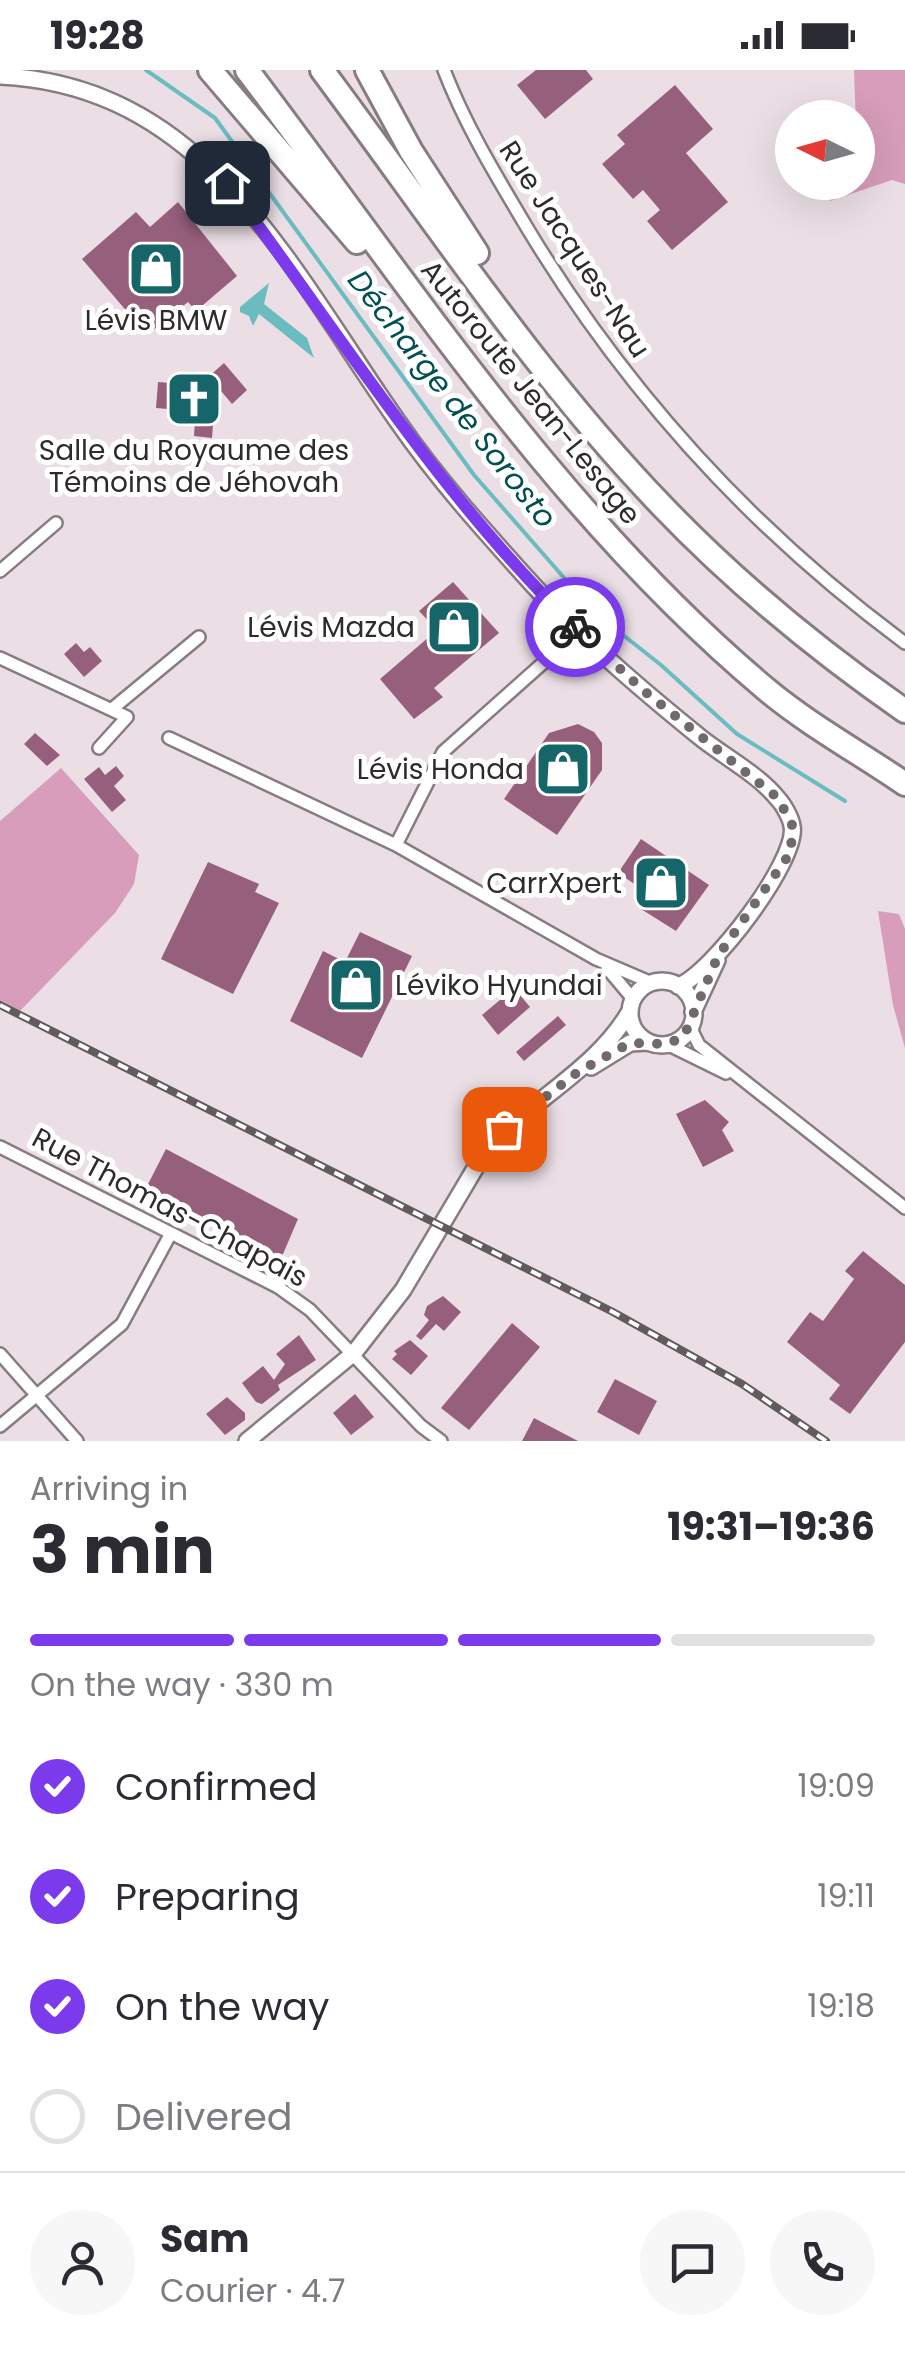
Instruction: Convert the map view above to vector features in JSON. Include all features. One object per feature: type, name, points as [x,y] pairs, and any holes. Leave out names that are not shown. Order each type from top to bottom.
[{"type":"highway","points":[[210,70],[516,439],[550,474]]},
{"type":"highway","name":"Autoroute Jean-Lesage","points":[[247,70],[550,474],[607,538],[771,693],[905,784]]},
{"type":"highway","name":"Autoroute Jean-Lesage","points":[[322,70],[568,395],[660,504],[808,640],[905,710]]},
{"type":"highway","points":[[367,70],[411,151],[568,395]]},
{"type":"street","name":"Rue Jacques-Nau","points":[[444,70],[474,138],[577,308],[637,391],[788,550],[905,643]]},
{"type":"street","points":[[0,76],[60,82],[101,96],[140,112],[202,156],[268,237],[401,427],[472,516],[579,631],[644,691],[778,798],[792,825],[791,852],[718,956],[691,1019],[668,1044]]},
{"type":"street","points":[[0,571],[56,523]]},
{"type":"street","points":[[396,845],[443,752],[579,631]]},
{"type":"street","points":[[112,709],[200,637]]},
{"type":"street","points":[[0,658],[127,716],[99,748]]},
{"type":"street","points":[[169,738],[396,845],[596,959],[652,983],[678,986],[690,999],[691,1019],[700,1045],[905,1208]]},
{"type":"street","points":[[678,986],[718,956]]},
{"type":"street","points":[[596,959],[621,980],[632,1005],[634,1030],[648,1042]]},
{"type":"street","points":[[248,1441],[354,1353],[403,1290],[486,1150],[504,1129],[578,1072],[612,1038],[632,1005],[652,983]]},
{"type":"street","points":[[578,1072],[630,1043],[668,1044],[689,1051],[760,1092]]},
{"type":"street","name":"Rue Thomas-Chapais","points":[[0,1146],[278,1288],[310,1310],[421,1426],[442,1441]]},
{"type":"street","points":[[0,1426],[122,1324],[171,1233]]},
{"type":"street","points":[[0,1354],[77,1441]]},
{"type":"shaded area","points":[[854,70],[905,70],[905,184],[892,180],[875,186],[875,100],[855,100]]},
{"type":"shaded area","points":[[61,768],[139,855],[134,884],[115,913],[19,1012],[0,1002],[0,821]]},
{"type":"shaded area","points":[[878,911],[899,914],[905,929],[905,1048],[893,1005]]},
{"type":"water","points":[[269,283],[264,304],[307,338],[314,358],[259,314],[253,326],[249,316],[240,312],[240,307]]},
{"type":"building","points":[[536,70],[586,70],[593,79],[545,119],[517,85]]},
{"type":"building","points":[[675,85],[713,129],[686,153],[728,202],[672,250],[647,221],[660,210],[643,190],[633,199],[602,164],[625,144],[617,135]]},
{"type":"building","points":[[178,202],[237,276],[196,311],[188,302],[147,335],[82,259],[136,212],[150,227]]},
{"type":"building","points":[[224,363],[247,390],[232,404],[216,385],[212,438],[194,436],[195,420],[189,419],[190,411],[156,408],[158,382],[199,385]]},
{"type":"building","points":[[453,582],[499,633],[434,688],[443,697],[414,719],[380,679],[437,630],[419,611]]},
{"type":"building","points":[[76,643],[84,652],[90,647],[102,661],[84,677],[64,654]]},
{"type":"building","points":[[578,724],[594,732],[602,743],[602,770],[557,835],[504,799],[549,733]]},
{"type":"building","points":[[35,733],[60,755],[47,766],[24,744]]},
{"type":"building","points":[[116,766],[124,776],[114,786],[126,800],[112,812],[84,779],[99,767],[105,775]]},
{"type":"building","points":[[641,839],[709,885],[676,931],[641,909],[651,895],[618,873]]},
{"type":"building","points":[[208,862],[259,884],[255,892],[279,903],[233,994],[161,959]]},
{"type":"building","points":[[360,932],[412,956],[362,1058],[290,1021],[323,951],[345,962]]},
{"type":"building","points":[[514,988],[530,1007],[498,1035],[482,1015]]},
{"type":"building","points":[[558,1016],[566,1025],[524,1061],[516,1052]]},
{"type":"building","points":[[705,1100],[729,1122],[722,1130],[734,1151],[703,1167],[676,1114]]},
{"type":"building","points":[[166,1149],[298,1219],[280,1261],[271,1257],[273,1252],[186,1212],[171,1202],[173,1198],[146,1188]]},
{"type":"building","points":[[863,1251],[905,1285],[905,1342],[850,1414],[829,1399],[840,1385],[787,1342],[810,1312],[823,1321],[854,1279],[845,1271]]},
{"type":"building","points":[[443,1296],[461,1312],[444,1331],[436,1324],[421,1340],[416,1336],[429,1320],[424,1315],[427,1306]]},
{"type":"building","points":[[512,1323],[540,1347],[469,1430],[441,1408]]},
{"type":"building","points":[[299,1335],[316,1360],[278,1385],[280,1390],[262,1404],[256,1402],[242,1383],[263,1366],[274,1380],[285,1364],[276,1354]]},
{"type":"building","points":[[410,1340],[428,1356],[411,1375],[392,1359],[397,1354],[394,1351]]},
{"type":"building","points":[[615,1379],[657,1401],[639,1435],[597,1412]]},
{"type":"building","points":[[355,1394],[374,1417],[351,1435],[333,1413]]},
{"type":"building","points":[[227,1397],[245,1413],[245,1420],[225,1435],[206,1414]]},
{"type":"building","points":[[534,1418],[578,1441],[522,1441]]},
{"type":"waterway","name":"Décharge de Sorosto","points":[[146,70],[215,118],[474,475],[594,612],[661,665],[737,734],[845,801]]},
{"type":"railway","points":[[0,1005],[613,1312],[742,1384],[826,1441]]},
{"type":"way so far","points":[[504,1129],[578,1072],[630,1043],[668,1044],[684,1036],[718,956],[791,852],[792,825],[778,798],[644,691],[575,627]]},
{"type":"place","name":"Lévis BMW","points":[[156,269]]},
{"type":"place","name":"Salle du Royaume des Témoins de Jéhovah","points":[[194,399]]},
{"type":"place","name":"Lévis Mazda","points":[[454,627]]},
{"type":"place","name":"Lévis Honda","points":[[563,769]]},
{"type":"place","name":"CarrXpert","points":[[661,883]]},
{"type":"place","name":"Léviko Hyundai","points":[[356,985]]},
{"type":"route","points":[[227,183],[401,427],[472,516],[575,627]]}]
